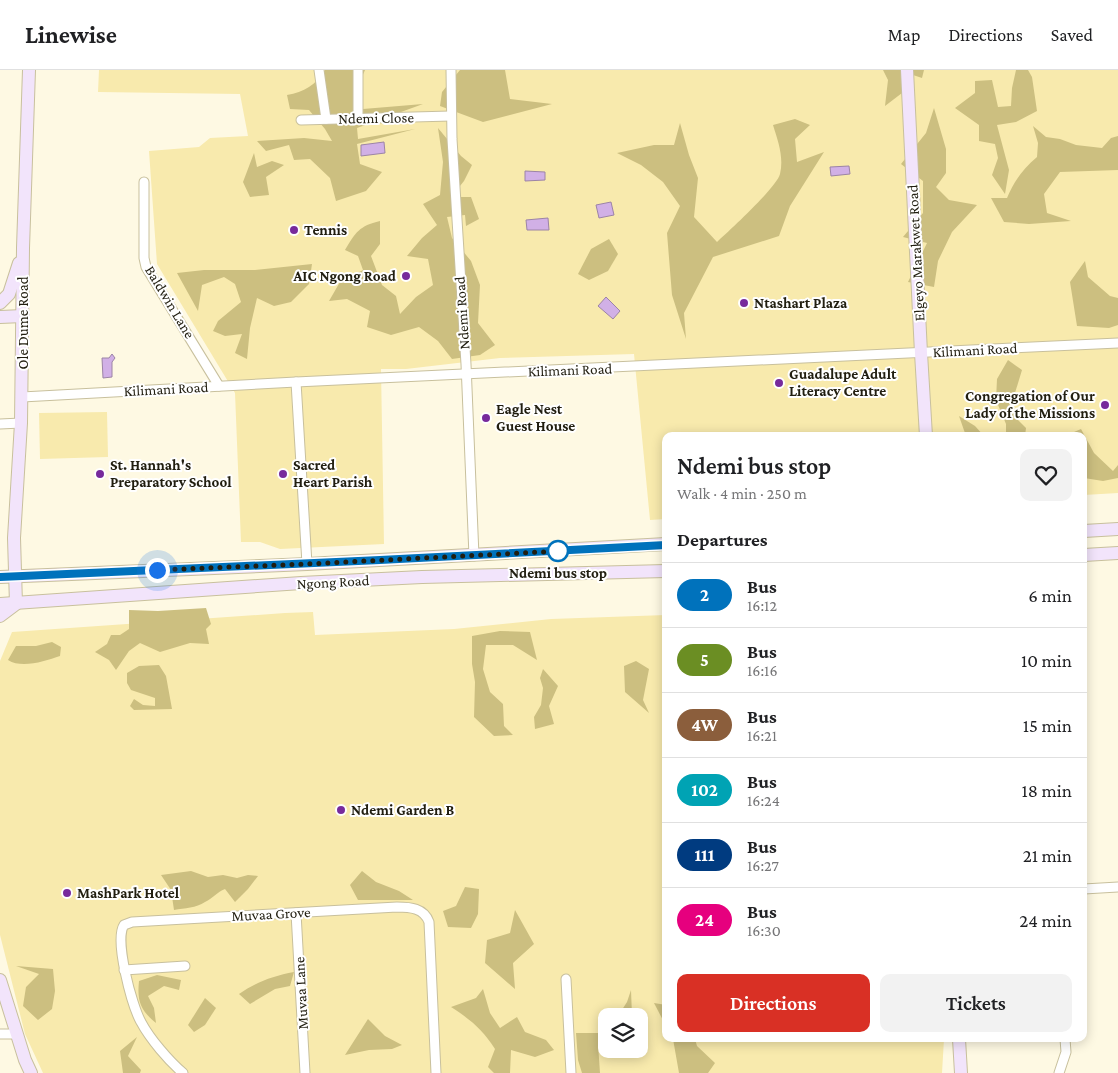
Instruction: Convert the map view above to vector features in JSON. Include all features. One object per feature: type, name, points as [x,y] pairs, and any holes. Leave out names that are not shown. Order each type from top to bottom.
[{"type":"main road","name":"Ole Dume Road","points":[[16,604],[14,538],[22,397],[23,248],[29,70]]},
{"type":"main road","name":"Elgeyo Marakwet Road","points":[[908,70],[920,353],[926,432]]},
{"type":"main road","points":[[0,303],[12,288],[23,248]]},
{"type":"main road","points":[[0,317],[23,316]]},
{"type":"main road","points":[[1087,531],[1118,529]]},
{"type":"main road","name":"Ngong Road","points":[[0,577],[474,556],[662,544]]},
{"type":"main road","points":[[1087,556],[1118,553]]},
{"type":"main road","name":"Ngong Road","points":[[0,604],[301,583],[662,571]]},
{"type":"main road","points":[[0,616],[16,604]]},
{"type":"main road","points":[[0,980],[31,1073]]},
{"type":"main road","points":[[959,1042],[961,1073]]},
{"type":"street","points":[[319,70],[326,119]]},
{"type":"street","points":[[358,118],[358,75],[364,70]]},
{"type":"street","name":"Ndemi Road","points":[[451,70],[474,556]]},
{"type":"street","name":"Ndemi Close","points":[[301,120],[452,116]]},
{"type":"street","name":"Baldwin Lane","points":[[144,182],[144,258],[146,267],[219,386]]},
{"type":"street","name":"Kilimani Road","points":[[22,397],[1118,343]]},
{"type":"street","points":[[296,382],[307,564]]},
{"type":"street","points":[[0,424],[21,423]]},
{"type":"street","points":[[1087,889],[1118,887]]},
{"type":"street","name":"Muvaa Grove","points":[[183,1073],[171,1062],[141,1022],[124,970],[120,936],[122,928],[128,923],[200,917],[409,908],[424,914],[428,919],[436,1073]]},
{"type":"street","name":"Muvaa Lane","points":[[296,913],[306,1073]]},
{"type":"street","points":[[124,970],[185,966]]},
{"type":"street","points":[[566,979],[571,1073]]},
{"type":"street","points":[[0,1034],[17,1034]]},
{"type":"street","points":[[1059,1073],[1066,1052],[1065,1042]]},
{"type":"shaded area","points":[[99,70],[1118,70],[1118,493],[1087,495],[1087,432],[662,432],[662,519],[650,520],[634,354],[500,358],[406,369],[381,369],[384,544],[280,549],[260,542],[241,542],[235,393],[157,264],[149,151],[199,147],[210,138],[248,136],[240,94],[98,92]]},
{"type":"shaded area","points":[[325,70],[365,70],[354,95],[363,109],[423,104],[357,128],[358,139],[415,129],[357,144],[360,164],[382,172],[366,191],[336,201],[330,178],[310,159],[294,160],[289,145],[266,151],[257,141],[304,138],[332,141],[325,129],[309,110],[290,109],[287,95],[309,87],[318,80]]},
{"type":"shaded area","points":[[460,70],[505,70],[510,99],[552,104],[483,122],[440,106],[442,92]]},
{"type":"shaded area","points":[[883,70],[924,70],[922,78],[901,71],[902,93],[885,106],[888,80]]},
{"type":"shaded area","points":[[1016,70],[1028,70],[1032,77],[1037,111],[1016,122],[997,125],[1009,170],[1005,194],[992,175],[998,158],[995,144],[979,141],[979,125],[955,108],[975,93],[975,81],[992,80],[998,107],[1011,106]]},
{"type":"shaded area","points":[[934,108],[946,149],[946,173],[936,187],[949,200],[977,205],[952,232],[938,261],[934,287],[908,282],[927,243],[903,237],[923,213],[923,181],[901,164],[926,133]]},
{"type":"shaded area","points":[[795,119],[810,125],[795,139],[797,162],[824,152],[790,206],[779,236],[713,257],[684,313],[686,339],[672,295],[667,233],[680,206],[663,182],[641,165],[617,153],[654,145],[674,145],[680,123],[698,178],[694,217],[717,242],[752,209],[777,180],[781,168],[781,155],[773,125]]},
{"type":"shaded area","points":[[1033,126],[1046,137],[1060,139],[1076,145],[1102,148],[1111,138],[1118,136],[1118,170],[1060,172],[1044,194],[1047,213],[1071,221],[1029,224],[1004,222],[991,198],[1007,198],[1019,176],[1037,157],[1038,143]]},
{"type":"shaded area","points":[[438,128],[461,156],[472,165],[464,181],[451,197],[471,197],[479,219],[466,226],[465,215],[447,217],[452,238],[471,261],[480,285],[478,323],[495,345],[480,355],[452,359],[438,341],[419,327],[391,335],[367,327],[370,311],[347,299],[329,301],[340,282],[363,270],[358,256],[345,250],[355,234],[367,225],[380,221],[380,244],[371,256],[382,285],[396,296],[400,314],[416,297],[433,285],[428,259],[407,256],[422,238],[437,225],[423,204],[440,195],[443,162]]},
{"type":"shaded area","points":[[384,142],[385,153],[361,156],[361,145]]},
{"type":"shaded area","points":[[254,153],[257,167],[272,161],[284,165],[266,177],[269,195],[250,197],[243,182]]},
{"type":"shaded area","points":[[849,166],[850,174],[831,176],[830,167]]},
{"type":"shaded area","points":[[525,171],[545,172],[545,180],[525,181]]},
{"type":"shaded area","points":[[611,202],[614,215],[599,218],[596,205]]},
{"type":"shaded area","points":[[548,218],[549,230],[527,230],[526,220]]},
{"type":"shaded area","points":[[609,239],[618,254],[608,271],[589,280],[578,274],[591,249]]},
{"type":"shaded area","points":[[1085,261],[1088,277],[1110,296],[1118,298],[1118,325],[1109,328],[1077,326],[1070,282]]},
{"type":"shaded area","points":[[312,264],[309,284],[291,302],[274,306],[257,298],[250,328],[247,359],[235,353],[242,334],[225,336],[213,331],[218,321],[241,302],[235,284],[224,277],[202,285],[198,311],[177,273],[204,270],[255,270]]},
{"type":"shaded area","points":[[606,297],[620,311],[613,319],[598,306]]},
{"type":"shaded area","points":[[112,354],[115,358],[112,362],[112,377],[103,378],[102,358],[109,358]]},
{"type":"shaded area","points":[[1008,360],[1022,370],[1011,406],[1018,420],[1026,428],[1026,432],[1006,432],[1006,424],[996,400],[997,379]]},
{"type":"shaded area","points":[[107,412],[108,457],[40,459],[39,413]]},
{"type":"shaded area","points":[[959,416],[975,426],[980,432],[965,432]]},
{"type":"shaded area","points":[[1087,440],[1094,453],[1113,471],[1118,465],[1118,478],[1103,481],[1087,478]]},
{"type":"shaded area","points":[[206,608],[211,624],[206,629],[209,644],[190,643],[160,652],[140,643],[129,651],[116,670],[109,660],[95,652],[107,644],[111,635],[120,635],[129,629],[129,610],[158,611]]},
{"type":"shaded area","points":[[313,612],[315,635],[454,629],[551,619],[662,615],[662,1042],[944,1042],[942,1073],[43,1073],[25,1034],[0,935],[0,661],[12,632],[285,613]]},
{"type":"shaded area","points":[[500,631],[530,632],[537,660],[513,645],[486,645],[483,669],[490,692],[503,704],[504,726],[513,735],[494,736],[474,717],[475,682],[472,664],[472,636]]},
{"type":"shaded area","points":[[52,642],[61,647],[60,656],[27,664],[14,663],[8,660],[16,646],[36,646]]},
{"type":"shaded area","points":[[636,661],[649,669],[643,700],[649,713],[625,692],[624,666]]},
{"type":"shaded area","points":[[159,665],[166,676],[172,709],[134,710],[130,706],[134,699],[143,705],[155,706],[155,698],[131,690],[127,683],[127,673],[139,666]]},
{"type":"shaded area","points":[[543,669],[558,686],[549,706],[554,724],[535,729],[534,717],[541,705],[543,688],[540,678]]},
{"type":"shaded area","points":[[191,871],[208,877],[223,875],[237,878],[248,875],[258,876],[235,902],[225,889],[198,906],[174,910],[171,890],[161,875]]},
{"type":"shaded area","points":[[362,871],[376,882],[399,891],[413,900],[358,900],[350,885]]},
{"type":"shaded area","points":[[465,887],[479,889],[478,914],[471,928],[448,927],[443,911],[456,906]]},
{"type":"shaded area","points":[[515,910],[534,944],[513,963],[515,989],[485,963],[487,940],[510,933]]},
{"type":"shaded area","points":[[16,966],[53,969],[55,991],[52,1009],[38,1020],[23,1006],[26,987],[39,974]]},
{"type":"shaded area","points":[[294,972],[290,986],[275,989],[250,1004],[239,994],[265,980]]},
{"type":"shaded area","points":[[157,975],[181,980],[179,990],[164,986],[148,996],[154,1008],[156,1023],[143,1009],[139,1000],[138,988],[139,981]]},
{"type":"shaded area","points":[[483,989],[490,1013],[500,1028],[517,1017],[525,1032],[546,1040],[554,1050],[535,1057],[511,1050],[510,1073],[494,1073],[488,1067],[495,1049],[476,1025],[451,1007],[476,998]]},
{"type":"shaded area","points":[[631,990],[632,1008],[623,1008]]},
{"type":"shaded area","points":[[205,998],[216,1008],[205,1025],[194,1032],[188,1025]]},
{"type":"shaded area","points":[[654,1003],[662,1004],[662,1018]]},
{"type":"shaded area","points":[[368,1019],[385,1036],[402,1045],[392,1049],[369,1050],[345,1055]]},
{"type":"shaded area","points":[[576,1033],[598,1033],[600,1073],[582,1073],[578,1060]]},
{"type":"shaded area","points":[[137,1037],[128,1056],[141,1070],[140,1073],[123,1073],[120,1051]]},
{"type":"shaded area","points":[[674,1042],[696,1042],[697,1046],[715,1063],[708,1073],[679,1073]]},
{"type":"bus line","name":"2","points":[[0,577],[456,557],[662,545]]},
{"type":"place","name":"Tennis","points":[[294,230]]},
{"type":"place","name":"AIC Ngong Road","points":[[406,276]]},
{"type":"place","name":"Ntashart Plaza","points":[[744,303]]},
{"type":"place","name":"Guadalupe Adult Literacy Centre","points":[[779,383]]},
{"type":"place","name":"Congregation of Our Lady of the Missions","points":[[1105,405]]},
{"type":"place","name":"Eagle Nest Guest House","points":[[486,418]]},
{"type":"place","name":"St. Hannah's Preparatory School","points":[[100,474]]},
{"type":"place","name":"Sacred Heart Parish","points":[[283,474]]},
{"type":"place","name":"Ndemi bus stop","points":[[558,551]]},
{"type":"place","name":"Ndemi Garden B","points":[[341,810]]},
{"type":"place","name":"MashPark Hotel","points":[[67,893]]},
{"type":"route","points":[[157,570],[561,551],[558,551]]}]
